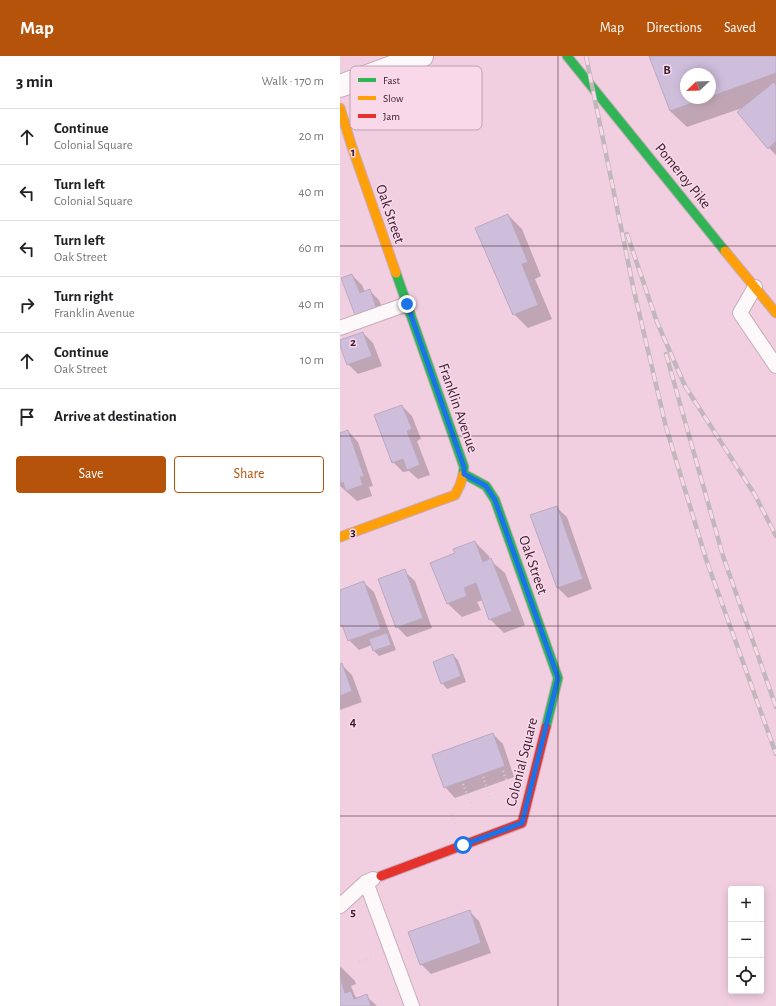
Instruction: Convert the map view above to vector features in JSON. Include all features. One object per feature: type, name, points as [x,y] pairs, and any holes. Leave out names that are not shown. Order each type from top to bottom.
[{"type":"street","points":[[395,66],[422,56]]},
{"type":"street","name":"Pomeroy Pike","points":[[567,56],[776,314]]},
{"type":"street","points":[[340,86],[350,82]]},
{"type":"street","name":"Oak Street","points":[[340,108],[352,147],[415,328]]},
{"type":"street","name":"Franklin Avenue","points":[[340,537],[455,495],[462,484],[464,467],[415,328]]},
{"type":"street","name":"Oak Street","points":[[464,474],[486,486],[495,500],[558,678]]},
{"type":"street","name":"Colonial Square","points":[[381,876],[522,823],[558,678]]},
{"type":"lane","points":[[755,287],[740,313],[776,366]]},
{"type":"lane","points":[[340,328],[407,304]]},
{"type":"lane","points":[[340,906],[366,882],[381,876]]},
{"type":"lane","points":[[366,882],[412,1006]]},
{"type":"path","points":[[503,771],[507,782]]},
{"type":"path","points":[[484,777],[491,800]]},
{"type":"path","points":[[463,784],[472,808]]},
{"type":"path","points":[[359,962],[363,961]]},
{"type":"building","points":[[649,56],[776,56],[776,73],[716,95],[716,68],[680,68],[680,104],[689,104],[670,111]]},
{"type":"building","points":[[774,82],[776,85],[776,141],[768,149],[737,112]]},
{"type":"building","points":[[508,214],[528,262],[522,264],[538,305],[513,315],[475,228]]},
{"type":"building","points":[[352,274],[360,293],[370,289],[376,307],[355,315],[341,278]]},
{"type":"building","points":[[363,332],[372,356],[347,365],[340,346],[340,340]]},
{"type":"building","points":[[402,405],[412,429],[407,431],[420,465],[407,470],[403,459],[392,463],[374,415]]},
{"type":"building","points":[[348,430],[364,476],[360,477],[363,485],[346,491],[343,482],[340,483],[340,433]]},
{"type":"building","points":[[557,506],[583,579],[557,588],[530,515]]},
{"type":"building","points":[[475,541],[483,562],[491,558],[512,611],[489,620],[476,583],[464,588],[467,596],[447,604],[430,563],[455,553],[453,549]]},
{"type":"building","points":[[405,569],[423,618],[396,628],[378,579]]},
{"type":"building","points":[[364,581],[381,629],[348,641],[342,625],[340,625],[340,590]]},
{"type":"building","points":[[387,633],[391,645],[373,651],[369,639]]},
{"type":"building","points":[[453,654],[461,676],[441,684],[433,662]]},
{"type":"building","points":[[342,663],[352,691],[340,696],[340,664]]},
{"type":"building","points":[[493,733],[505,766],[444,788],[432,755]]},
{"type":"building","points":[[470,910],[481,943],[420,965],[408,932]]},
{"type":"building","points":[[340,978],[345,993],[351,991],[354,999],[367,994],[371,1006],[340,1006]]},
{"type":"railway","points":[[586,56],[634,291],[666,427],[706,559],[776,754]]},
{"type":"railway","points":[[627,234],[657,322],[685,386],[755,495],[776,536]]},
{"type":"railway","points":[[666,354],[723,556],[776,707]]},
{"type":"traffic: fast","points":[[567,56],[725,251]]},
{"type":"traffic: fast","points":[[396,273],[464,467],[463,475]]},
{"type":"traffic: fast","points":[[464,474],[486,486],[495,500],[558,678],[546,727]]},
{"type":"traffic: slow","points":[[340,108],[396,273]]},
{"type":"traffic: slow","points":[[725,251],[776,313]]},
{"type":"traffic: slow","points":[[340,537],[455,495],[463,475]]},
{"type":"traffic: jam","points":[[381,876],[522,823],[546,727]]},
{"type":"route","points":[[407,304],[464,467],[464,474],[486,486],[495,500],[558,678],[522,823],[463,845]]}]
